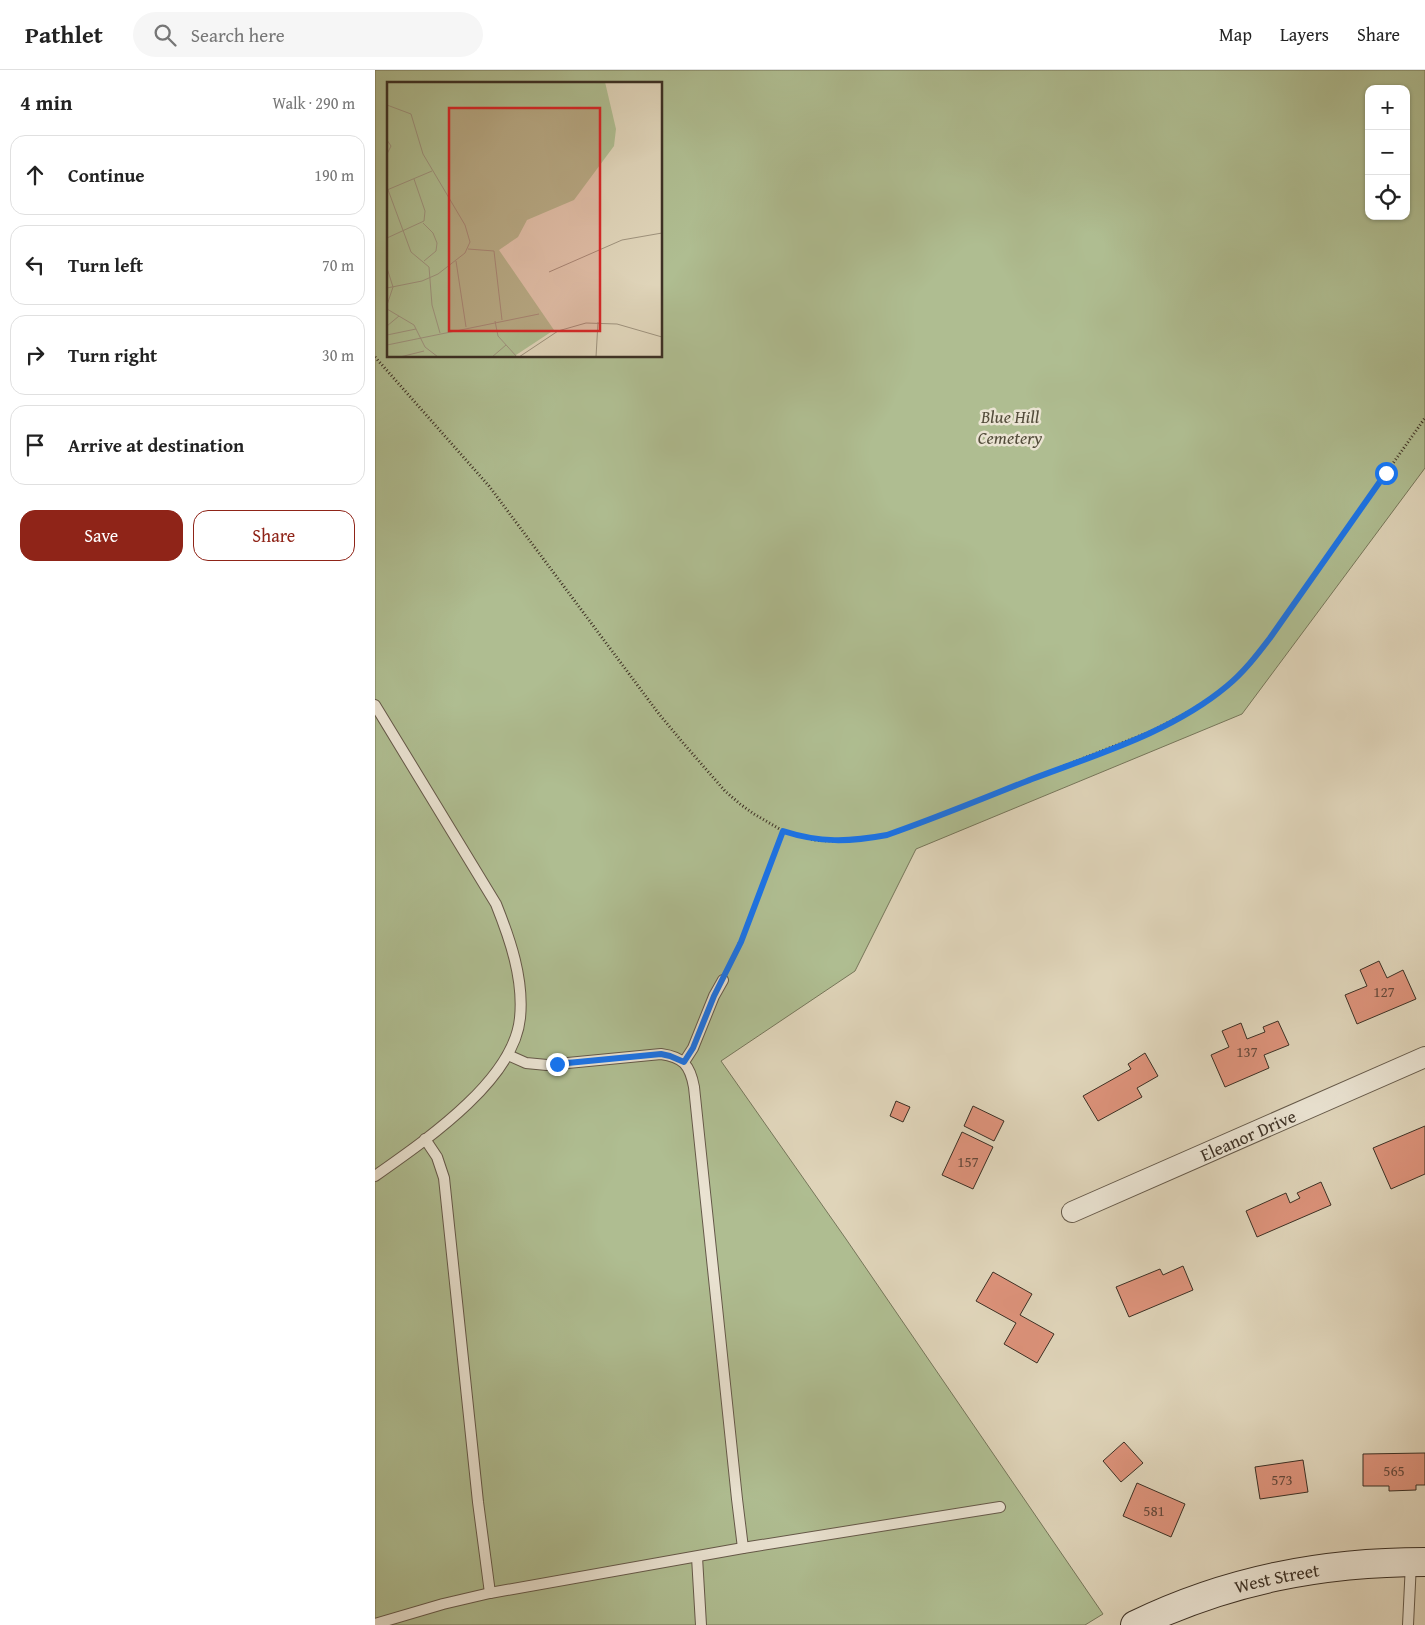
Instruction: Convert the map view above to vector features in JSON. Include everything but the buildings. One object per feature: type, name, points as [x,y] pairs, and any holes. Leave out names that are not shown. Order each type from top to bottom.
[{"type":"main road","name":"West Street","points":[[1135,1625],[1182,1604],[1251,1582],[1330,1567],[1418,1562]]},
{"type":"street","name":"Eleanor Drive","points":[[1072,1212],[1425,1057]]},
{"type":"lane","points":[[375,704],[486,886],[509,939],[517,972],[521,1007],[518,1031],[508,1055],[489,1081],[461,1109],[425,1139],[375,1176]]},
{"type":"lane","points":[[684,1062],[693,1048],[714,996],[723,980]]},
{"type":"lane","points":[[508,1055],[526,1063],[547,1065],[661,1054],[684,1062],[689,1070],[693,1087],[743,1548]]},
{"type":"lane","points":[[425,1139],[437,1157],[444,1178],[477,1502],[490,1593]]},
{"type":"lane","points":[[375,1624],[443,1604],[490,1593],[743,1548],[1000,1507]]},
{"type":"lane","points":[[697,1557],[701,1625]]},
{"type":"lane","points":[[1408,1625],[1418,1562]]},
{"type":"path","points":[[375,357],[489,486],[659,714],[725,791],[754,814],[783,831],[814,840],[831,841],[887,835],[1126,742],[1172,722],[1227,687],[1257,656],[1425,418]]},
{"type":"path","points":[[723,980],[753,912],[783,831]]},
{"type":"green space","name":"Blue Hill Cemetery","points":[[375,70],[1425,70],[1425,468],[1242,714],[916,849],[855,971],[721,1061],[846,1239],[1103,1614],[1085,1625],[375,1625]]},
{"type":"route","points":[[557,1064],[661,1054],[678,1058],[684,1062],[693,1048],[707,1011],[741,942],[783,831],[814,840],[831,841],[887,835],[1152,731],[1172,722],[1227,687],[1257,656],[1386,473]]}]
